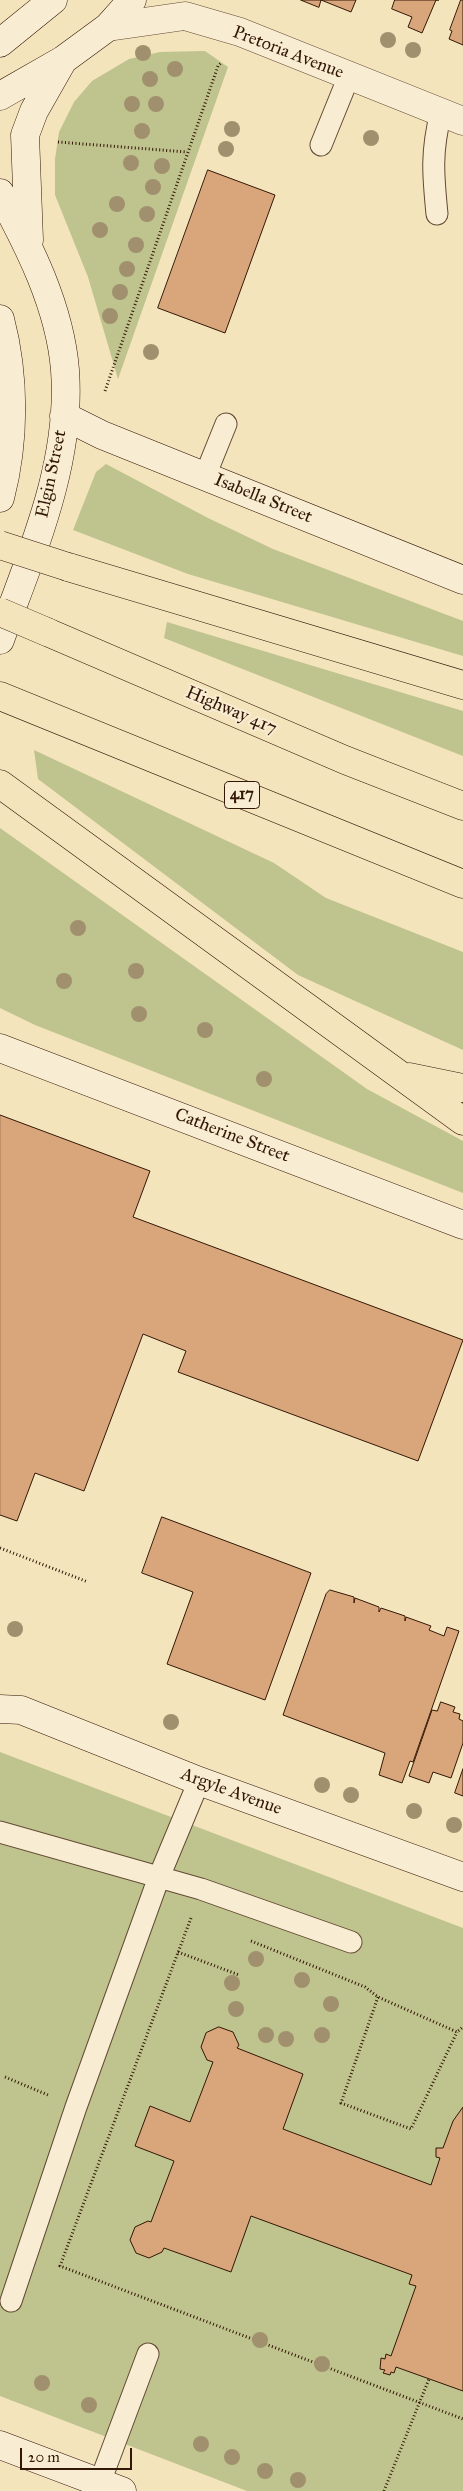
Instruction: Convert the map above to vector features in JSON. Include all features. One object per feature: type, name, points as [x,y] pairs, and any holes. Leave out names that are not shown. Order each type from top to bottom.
[{"type":"highway","points":[[0,545],[463,685]]},
{"type":"highway","name":"Highway 417","points":[[0,612],[345,760],[463,806]]},
{"type":"highway","name":"417","points":[[10,701],[463,884]]},
{"type":"highway","points":[[0,784],[463,1121]]},
{"type":"highway","points":[[402,1076],[463,1088]]},
{"type":"main road","points":[[0,43],[53,0]]},
{"type":"main road","points":[[0,96],[63,60],[108,27],[132,0]]},
{"type":"main road","name":"Pretoria Avenue","points":[[108,27],[185,16],[240,32],[452,116]]},
{"type":"main road","points":[[29,246],[25,135],[34,111],[63,60]]},
{"type":"main road","name":"Elgin Street","points":[[0,193],[29,246],[55,320],[65,369],[62,443],[46,510],[0,640]]},
{"type":"main road","points":[[0,318],[8,359],[11,401],[9,453],[0,498]]},
{"type":"main road","name":"Isabella Street","points":[[64,416],[89,430],[463,580]]},
{"type":"main road","name":"Catherine Street","points":[[0,1048],[463,1225]]},
{"type":"main road","name":"Argyle Avenue","points":[[7,1707],[199,1781],[463,1877]]},
{"type":"main road","points":[[0,2445],[111,2487]]},
{"type":"lane","points":[[321,145],[349,76]]},
{"type":"lane","points":[[437,214],[432,164],[434,139],[452,116]]},
{"type":"lane","points":[[205,476],[226,424]]},
{"type":"lane","points":[[11,2301],[76,2107],[159,1877],[199,1781]]},
{"type":"lane","points":[[0,1832],[201,1890],[351,1942]]},
{"type":"lane","points":[[111,2487],[148,2354]]},
{"type":"path","points":[[105,391],[218,66],[225,59]]},
{"type":"path","points":[[50,141],[187,152]]},
{"type":"path","points":[[0,1548],[88,1582]]},
{"type":"path","points":[[200,1921],[191,1917],[60,2266],[463,2419]]},
{"type":"path","points":[[244,1939],[365,1987],[378,1997],[457,2032]]},
{"type":"path","points":[[178,1952],[239,1975]]},
{"type":"path","points":[[378,1997],[340,2103],[410,2129],[457,2032],[463,2027]]},
{"type":"path","points":[[384,2491],[429,2379]]},
{"type":"green space","points":[[205,51],[228,67],[118,379],[88,277],[55,195],[55,159],[59,132],[74,102],[92,81],[129,59],[160,52]]},
{"type":"green space","points":[[106,464],[208,518],[273,549],[463,621],[463,656],[188,574],[73,530],[96,472]]},
{"type":"green space","points":[[167,622],[463,711],[463,756],[164,638]]},
{"type":"green space","points":[[34,750],[274,863],[326,898],[463,952],[463,1050],[298,975],[38,779]]},
{"type":"green space","points":[[0,828],[367,1089],[463,1141],[463,1193],[35,1025],[0,1008]]},
{"type":"green space","points":[[0,1752],[463,1928],[463,2491],[247,2491],[0,2396]]},
{"type":"building","points":[[301,0],[321,0],[319,7]]},
{"type":"building","points":[[321,0],[356,0],[351,12]]},
{"type":"building","points":[[395,0],[436,0],[422,33],[408,27],[412,17],[392,9]]},
{"type":"building","points":[[461,0],[463,0],[463,45],[449,39],[452,31],[450,30]]},
{"type":"building","points":[[208,170],[275,195],[225,333],[158,308]]},
{"type":"building","points":[[0,1115],[150,1171],[133,1217],[463,1340],[418,1461],[178,1372],[186,1351],[143,1334],[84,1491],[35,1473],[17,1521],[0,1515]]},
{"type":"building","points":[[162,1517],[311,1573],[265,1700],[167,1664],[193,1592],[142,1573]]},
{"type":"building","points":[[330,1590],[354,1597],[354,1603],[355,1598],[379,1607],[379,1612],[381,1608],[405,1616],[405,1621],[406,1617],[431,1626],[429,1630],[444,1636],[447,1627],[459,1631],[413,1762],[410,1761],[402,1783],[379,1775],[385,1753],[283,1715],[326,1594]]},
{"type":"building","points":[[441,1702],[455,1707],[453,1712],[460,1714],[459,1719],[463,1721],[463,1743],[451,1778],[433,1772],[429,1783],[409,1776],[432,1710],[437,1711]]},
{"type":"building","points":[[463,1769],[463,1796],[455,1793]]},
{"type":"building","points":[[219,2027],[233,2032],[239,2045],[237,2048],[303,2074],[283,2129],[431,2185],[440,2158],[436,2157],[436,2148],[443,2148],[453,2121],[463,2107],[463,2391],[396,2367],[394,2373],[391,2372],[390,2375],[383,2373],[385,2370],[380,2369],[381,2358],[385,2359],[386,2354],[391,2356],[416,2286],[409,2284],[412,2275],[251,2216],[231,2272],[164,2248],[162,2252],[149,2258],[136,2253],[130,2240],[135,2227],[148,2221],[151,2222],[174,2161],[135,2146],[150,2106],[190,2122],[213,2062],[207,2060],[201,2047],[206,2033]]}]
